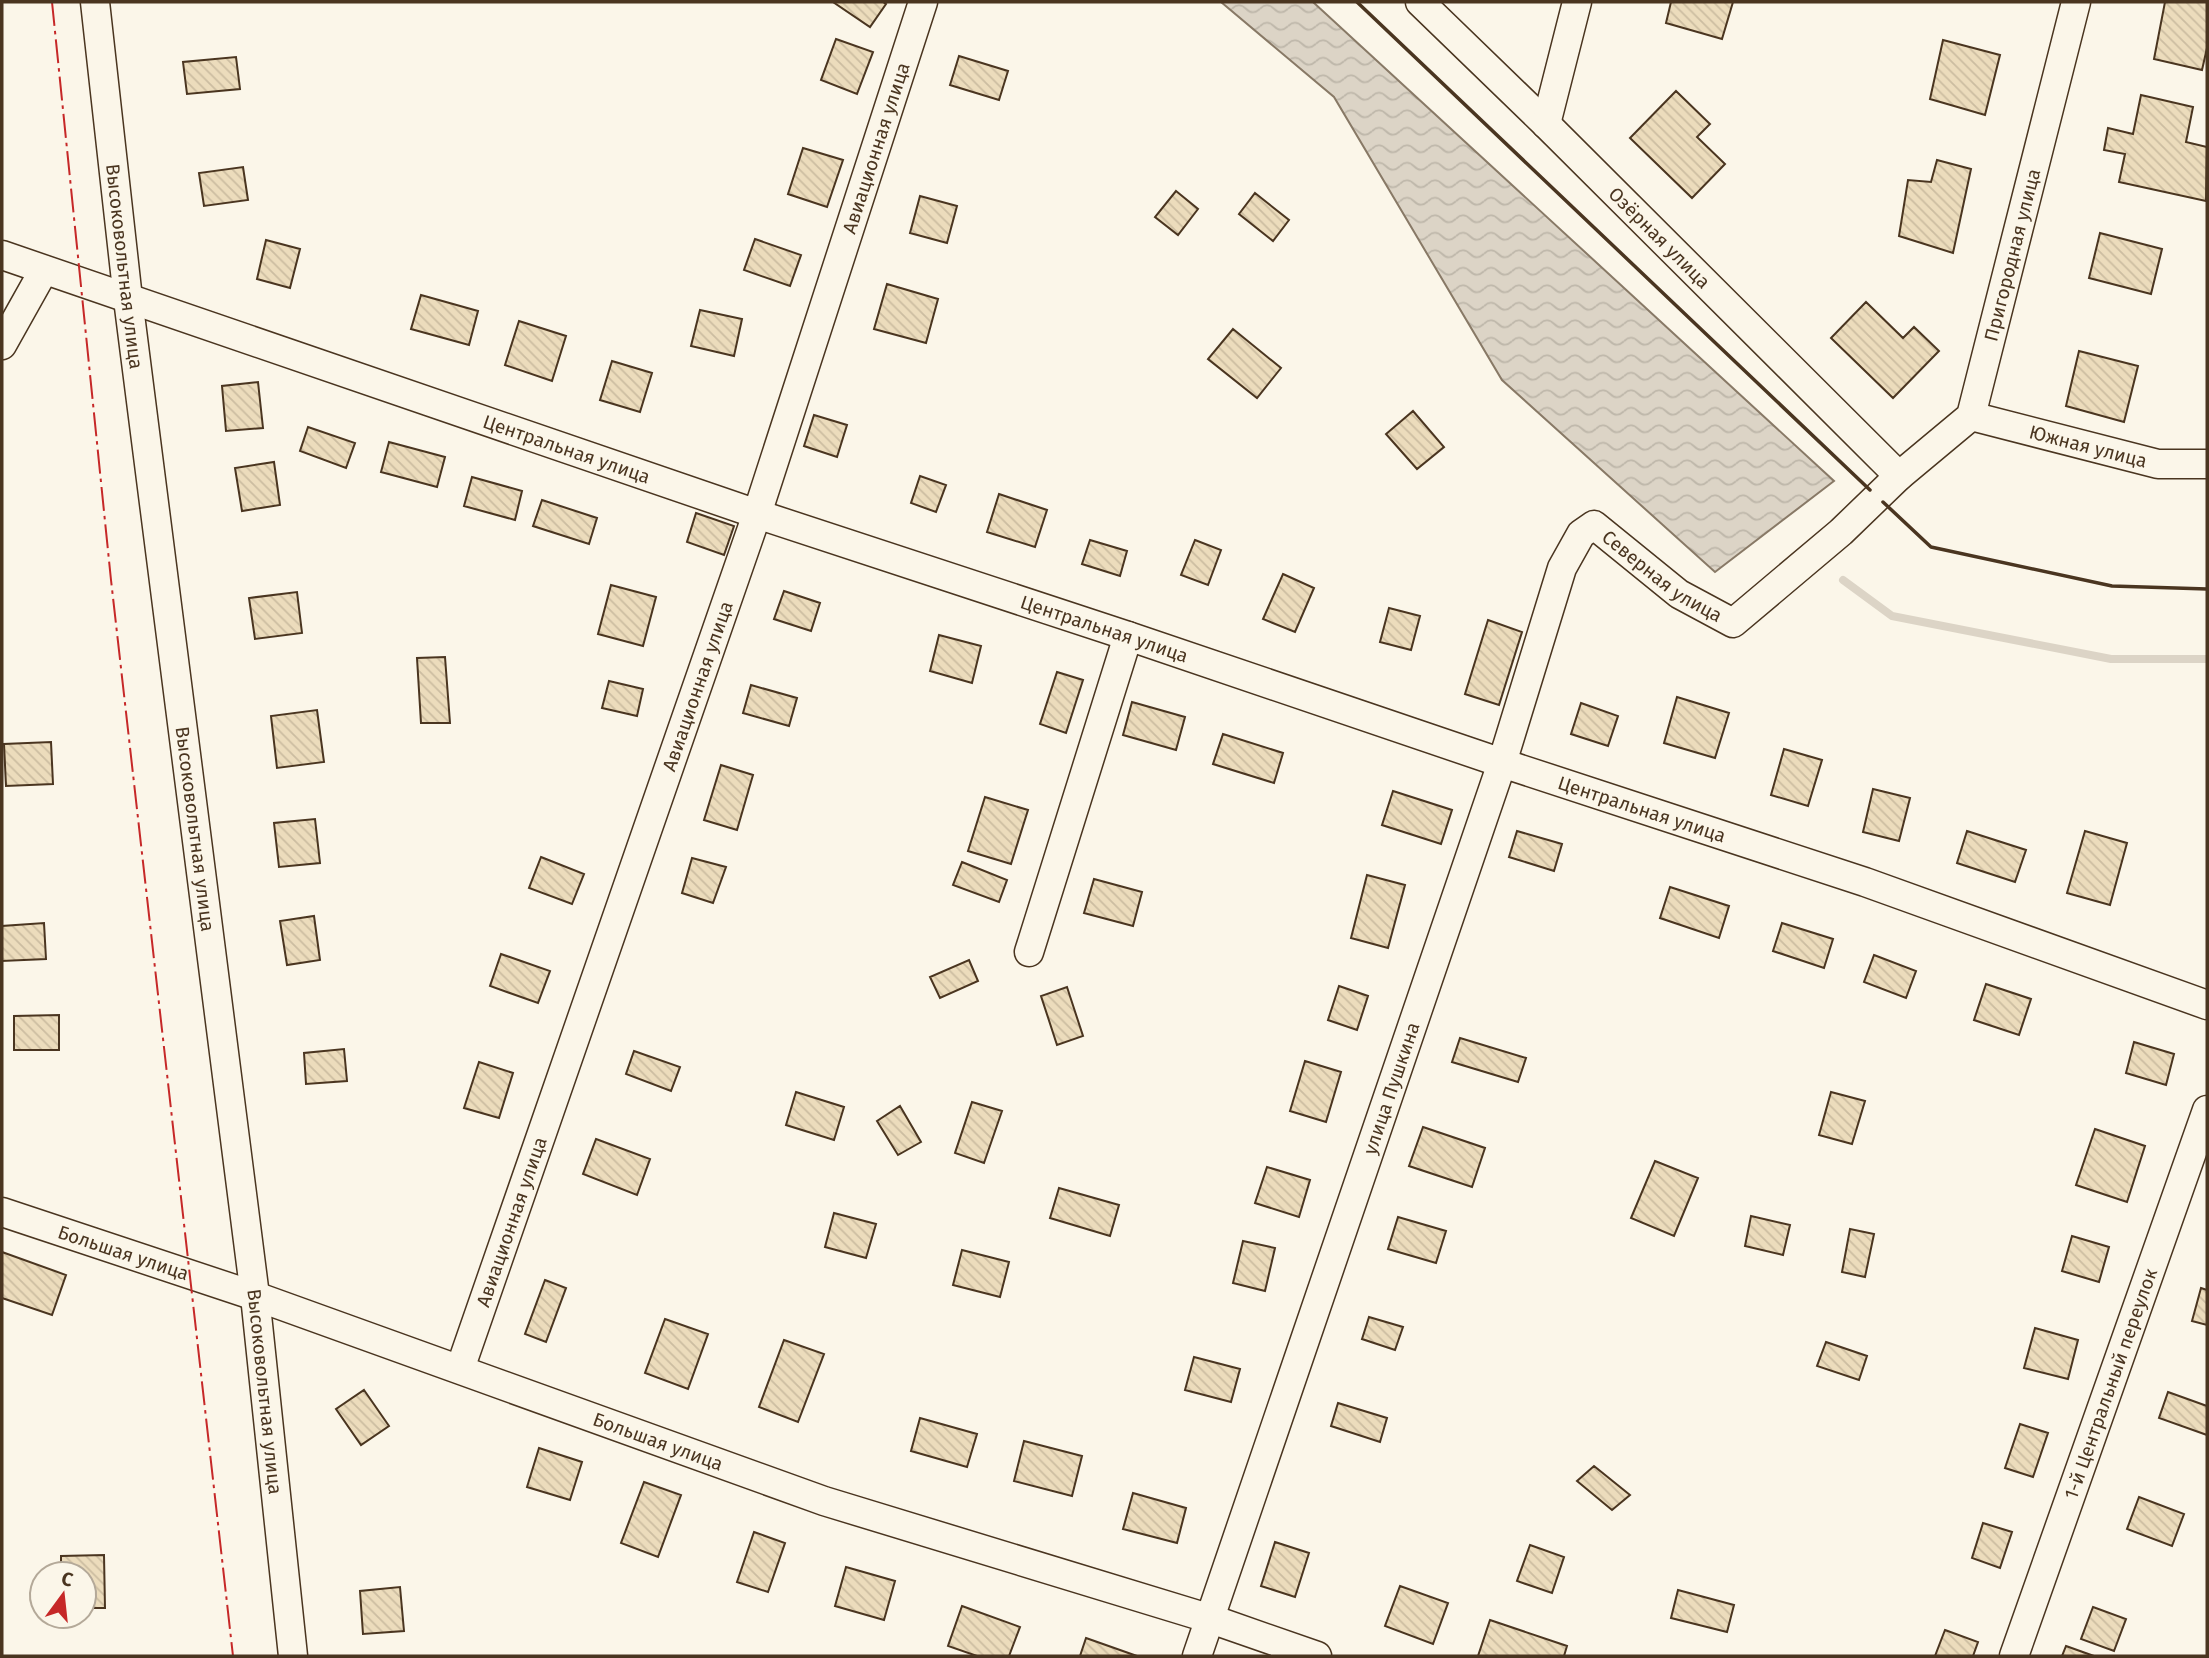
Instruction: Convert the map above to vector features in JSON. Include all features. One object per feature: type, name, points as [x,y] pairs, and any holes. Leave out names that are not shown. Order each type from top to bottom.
[{"type":"street","name":"Высоковольтная улица","points":[[94,2],[128,299],[255,1296],[293,1656]]},
{"type":"street","name":"Авиационная улица","points":[[460,1369],[757,514],[923,2]]},
{"type":"street","name":"Озёрная улица","points":[[1420,2],[1899,476]]},
{"type":"street","points":[[1545,124],[1577,2]]},
{"type":"street","name":"Пригородная улица","points":[[1971,416],[2076,2]]},
{"type":"street","name":"Центральная улица","points":[[2,255],[757,514],[1877,886],[2207,1005]]},
{"type":"street","points":[[2,345],[44,270]]},
{"type":"street","points":[[1899,476],[1971,416]]},
{"type":"street","name":"Южная улица","points":[[1971,416],[2158,464],[2207,464]]},
{"type":"street","name":"Северная улица","points":[[1594,524],[1679,594],[1734,623],[1841,532],[1899,476]]},
{"type":"street","name":"улица Пушкина","points":[[1198,1656],[1502,763],[1562,568],[1581,534],[1594,524]]},
{"type":"street","points":[[1029,952],[1128,636]]},
{"type":"street","name":"1-й Центральный переулок","points":[[2014,1656],[2207,1110]]},
{"type":"street","name":"Большая улица","points":[[2,1212],[255,1296],[824,1501],[1210,1619],[1317,1656]]},
{"type":"water","points":[[1221,2],[1313,2],[1834,481],[1715,572],[1502,380],[1334,97]]},
{"type":"building","points":[[833,2],[883,2],[886,4],[870,27]]},
{"type":"building","points":[[1671,2],[1733,2],[1722,39],[1666,23]]},
{"type":"building","points":[[2165,2],[2207,2],[2207,48],[2202,70],[2154,59]]},
{"type":"building","points":[[836,39],[873,52],[857,94],[821,80]]},
{"type":"building","points":[[1943,40],[2000,55],[1985,115],[1930,99]]},
{"type":"building","points":[[959,56],[1008,71],[999,100],[950,85]]},
{"type":"building","points":[[236,57],[240,89],[187,94],[183,62]]},
{"type":"building","points":[[1676,91],[1710,124],[1697,137],[1725,164],[1692,198],[1630,138]]},
{"type":"building","points":[[2141,95],[2193,107],[2186,142],[2207,147],[2206,201],[2119,182],[2125,154],[2104,150],[2108,128],[2133,134]]},
{"type":"building","points":[[803,148],[843,160],[827,207],[788,194]]},
{"type":"building","points":[[1937,160],[1971,169],[1953,253],[1899,236],[1908,180],[1931,182]]},
{"type":"building","points":[[243,167],[248,200],[204,206],[199,173]]},
{"type":"building","points":[[1176,191],[1198,209],[1178,235],[1155,217]]},
{"type":"building","points":[[1255,193],[1289,220],[1273,241],[1239,214]]},
{"type":"building","points":[[920,196],[957,206],[947,243],[910,233]]},
{"type":"building","points":[[2100,233],[2162,249],[2151,294],[2089,278]]},
{"type":"building","points":[[755,239],[801,255],[790,286],[744,270]]},
{"type":"building","points":[[266,240],[300,249],[290,288],[257,279]]},
{"type":"building","points":[[887,284],[938,299],[926,343],[874,329]]},
{"type":"building","points":[[421,295],[478,311],[469,345],[411,329]]},
{"type":"building","points":[[1866,302],[1903,338],[1914,327],[1939,351],[1893,398],[1831,338]]},
{"type":"building","points":[[700,310],[742,319],[734,356],[691,346]]},
{"type":"building","points":[[519,321],[566,336],[552,381],[505,365]]},
{"type":"building","points":[[1233,329],[1281,368],[1257,398],[1208,359]]},
{"type":"building","points":[[2079,351],[2138,366],[2124,422],[2066,406]]},
{"type":"building","points":[[612,361],[652,373],[640,412],[600,400]]},
{"type":"building","points":[[258,382],[263,428],[226,431],[222,386]]},
{"type":"building","points":[[1413,411],[1444,447],[1417,469],[1386,434]]},
{"type":"building","points":[[814,415],[847,425],[837,457],[804,446]]},
{"type":"building","points":[[308,427],[355,443],[346,468],[300,451]]},
{"type":"building","points":[[389,442],[445,457],[437,487],[381,472]]},
{"type":"building","points":[[274,462],[280,505],[242,511],[235,468]]},
{"type":"building","points":[[920,476],[946,485],[936,512],[911,503]]},
{"type":"building","points":[[472,477],[522,491],[515,520],[464,506]]},
{"type":"building","points":[[999,494],[1047,510],[1035,547],[987,532]]},
{"type":"building","points":[[542,500],[597,518],[589,544],[533,526]]},
{"type":"building","points":[[696,513],[734,526],[724,555],[687,542]]},
{"type":"building","points":[[1090,540],[1127,551],[1120,576],[1082,564]]},
{"type":"building","points":[[1195,540],[1221,550],[1208,585],[1181,575]]},
{"type":"building","points":[[1283,574],[1314,588],[1295,632],[1263,619]]},
{"type":"building","points":[[611,585],[656,597],[643,646],[598,634]]},
{"type":"building","points":[[784,591],[820,603],[811,631],[774,619]]},
{"type":"building","points":[[297,592],[302,633],[255,639],[249,598]]},
{"type":"building","points":[[1389,608],[1420,616],[1411,650],[1380,642]]},
{"type":"building","points":[[1488,620],[1522,632],[1499,705],[1465,694]]},
{"type":"building","points":[[939,635],[981,646],[972,683],[930,671]]},
{"type":"building","points":[[445,657],[450,723],[421,723],[417,658]]},
{"type":"building","points":[[1057,672],[1083,680],[1066,733],[1040,724]]},
{"type":"building","points":[[609,681],[643,689],[637,716],[602,708]]},
{"type":"building","points":[[751,685],[797,698],[789,726],[743,713]]},
{"type":"building","points":[[1677,697],[1729,713],[1715,758],[1664,743]]},
{"type":"building","points":[[1132,702],[1185,717],[1176,750],[1123,735]]},
{"type":"building","points":[[1581,703],[1618,716],[1608,746],[1571,734]]},
{"type":"building","points":[[317,710],[324,762],[277,768],[271,716]]},
{"type":"building","points":[[1223,734],[1283,753],[1274,783],[1213,764]]},
{"type":"building","points":[[51,742],[53,784],[6,786],[4,744]]},
{"type":"building","points":[[1784,749],[1822,760],[1808,806],[1771,795]]},
{"type":"building","points":[[721,765],[753,775],[737,830],[704,820]]},
{"type":"building","points":[[1873,789],[1910,798],[1899,841],[1863,832]]},
{"type":"building","points":[[1393,791],[1452,810],[1441,844],[1382,825]]},
{"type":"building","points":[[985,797],[1028,810],[1011,864],[968,851]]},
{"type":"building","points":[[315,819],[320,863],[279,867],[274,823]]},
{"type":"building","points":[[1517,831],[1562,844],[1554,871],[1509,857]]},
{"type":"building","points":[[1967,831],[2026,850],[2015,882],[1957,863]]},
{"type":"building","points":[[2085,831],[2127,843],[2110,905],[2067,893]]},
{"type":"building","points":[[541,857],[584,874],[572,904],[529,888]]},
{"type":"building","points":[[692,858],[726,867],[713,903],[682,893]]},
{"type":"building","points":[[962,862],[1007,880],[999,902],[953,885]]},
{"type":"building","points":[[1367,875],[1405,885],[1388,948],[1351,938]]},
{"type":"building","points":[[1094,879],[1142,892],[1133,926],[1084,913]]},
{"type":"building","points":[[1670,887],[1729,906],[1719,938],[1660,918]]},
{"type":"building","points":[[314,916],[320,960],[287,965],[280,921]]},
{"type":"building","points":[[44,923],[46,959],[2,961],[2,926]]},
{"type":"building","points":[[1782,923],[1833,939],[1824,968],[1773,951]]},
{"type":"building","points":[[501,954],[550,971],[538,1003],[490,986]]},
{"type":"building","points":[[1874,955],[1916,971],[1906,998],[1864,982]]},
{"type":"building","points":[[969,960],[978,981],[940,998],[930,977]]},
{"type":"building","points":[[1986,984],[2031,999],[2019,1035],[1974,1020]]},
{"type":"building","points":[[1339,986],[1368,996],[1357,1030],[1328,1020]]},
{"type":"building","points":[[1067,987],[1083,1036],[1057,1045],[1041,996]]},
{"type":"building","points":[[59,1015],[59,1050],[14,1050],[14,1016]]},
{"type":"building","points":[[1460,1038],[1526,1058],[1518,1082],[1452,1062]]},
{"type":"building","points":[[2134,1042],[2174,1054],[2166,1085],[2126,1073]]},
{"type":"building","points":[[344,1049],[347,1081],[306,1084],[304,1053]]},
{"type":"building","points":[[634,1051],[680,1067],[671,1091],[626,1074]]},
{"type":"building","points":[[1305,1061],[1341,1072],[1326,1122],[1290,1111]]},
{"type":"building","points":[[479,1062],[513,1073],[499,1118],[464,1108]]},
{"type":"building","points":[[796,1092],[844,1107],[834,1140],[786,1125]]},
{"type":"building","points":[[1831,1092],[1865,1101],[1852,1144],[1819,1135]]},
{"type":"building","points":[[972,1102],[1002,1111],[984,1163],[955,1153]]},
{"type":"building","points":[[900,1106],[921,1142],[898,1155],[877,1121]]},
{"type":"building","points":[[1423,1127],[1485,1148],[1472,1187],[1409,1166]]},
{"type":"building","points":[[2095,1129],[2145,1146],[2127,1202],[2076,1185]]},
{"type":"building","points":[[596,1139],[650,1159],[637,1195],[583,1174]]},
{"type":"building","points":[[1655,1161],[1698,1178],[1674,1236],[1631,1218]]},
{"type":"building","points":[[1267,1167],[1310,1180],[1299,1217],[1255,1203]]},
{"type":"building","points":[[1059,1188],[1119,1205],[1110,1236],[1050,1218]]},
{"type":"building","points":[[834,1213],[876,1224],[866,1258],[825,1247]]},
{"type":"building","points":[[1751,1216],[1790,1225],[1783,1255],[1745,1246]]},
{"type":"building","points":[[1398,1217],[1446,1231],[1436,1263],[1388,1249]]},
{"type":"building","points":[[1850,1229],[1874,1234],[1865,1277],[1842,1272]]},
{"type":"building","points":[[2072,1236],[2109,1247],[2099,1282],[2062,1271]]},
{"type":"building","points":[[1243,1241],[1275,1248],[1265,1291],[1233,1283]]},
{"type":"building","points":[[962,1250],[1009,1262],[1000,1297],[953,1285]]},
{"type":"building","points":[[2,1252],[66,1275],[52,1315],[2,1298]]},
{"type":"building","points":[[545,1280],[566,1288],[546,1342],[525,1334]]},
{"type":"building","points":[[2201,1288],[2207,1290],[2207,1325],[2192,1321]]},
{"type":"building","points":[[1369,1317],[1403,1327],[1395,1350],[1362,1339]]},
{"type":"building","points":[[665,1319],[708,1334],[688,1389],[645,1373]]},
{"type":"building","points":[[2035,1328],[2078,1340],[2068,1379],[2024,1368]]},
{"type":"building","points":[[784,1340],[824,1354],[798,1422],[759,1407]]},
{"type":"building","points":[[1826,1342],[1867,1356],[1859,1380],[1817,1366]]},
{"type":"building","points":[[1194,1357],[1240,1369],[1231,1402],[1185,1390]]},
{"type":"building","points":[[364,1390],[389,1426],[361,1445],[336,1409]]},
{"type":"building","points":[[2168,1392],[2207,1406],[2207,1435],[2159,1418]]},
{"type":"building","points":[[1338,1403],[1387,1418],[1380,1442],[1331,1426]]},
{"type":"building","points":[[920,1418],[977,1434],[967,1467],[911,1451]]},
{"type":"building","points":[[2020,1424],[2048,1433],[2033,1477],[2005,1468]]},
{"type":"building","points":[[1024,1441],[1082,1456],[1072,1496],[1014,1481]]},
{"type":"building","points":[[539,1448],[582,1462],[570,1500],[527,1487]]},
{"type":"building","points":[[1594,1466],[1630,1495],[1612,1510],[1577,1481]]},
{"type":"building","points":[[644,1482],[681,1495],[658,1557],[621,1543]]},
{"type":"building","points":[[1133,1493],[1186,1508],[1177,1543],[1123,1529]]},
{"type":"building","points":[[2139,1497],[2184,1514],[2172,1546],[2127,1529]]},
{"type":"building","points":[[1983,1523],[2012,1532],[2000,1568],[1972,1558]]},
{"type":"building","points":[[754,1532],[785,1543],[768,1592],[737,1582]]},
{"type":"building","points":[[1275,1542],[1309,1553],[1295,1597],[1261,1586]]},
{"type":"building","points":[[1530,1545],[1564,1557],[1552,1593],[1517,1581]]},
{"type":"building","points":[[104,1555],[105,1608],[98,1608],[98,1560],[61,1560],[61,1556]]},
{"type":"building","points":[[846,1567],[895,1581],[884,1620],[835,1606]]},
{"type":"building","points":[[1400,1586],[1448,1603],[1433,1644],[1385,1626]]},
{"type":"building","points":[[400,1587],[404,1631],[363,1634],[360,1591]]},
{"type":"building","points":[[1678,1590],[1734,1605],[1727,1632],[1671,1618]]},
{"type":"building","points":[[962,1606],[1020,1627],[1009,1656],[977,1656],[948,1646]]},
{"type":"building","points":[[2093,1607],[2126,1619],[2114,1651],[2081,1639]]},
{"type":"building","points":[[1490,1620],[1567,1646],[1564,1656],[1478,1656]]},
{"type":"building","points":[[1945,1630],[1978,1642],[1973,1656],[1935,1656]]},
{"type":"building","points":[[1086,1638],[1137,1656],[1080,1656]]},
{"type":"building","points":[[2066,1646],[2094,1656],[2062,1656]]},
{"type":"waterway","points":[[1843,580],[1892,616],[2111,659],[2207,659]]},
{"type":"wall","points":[[1357,2],[1870,490]]},
{"type":"wall","points":[[1883,502],[1931,547],[2112,586],[2207,589]]},
{"type":"power","points":[[52,2],[111,580],[233,1656]]}]
